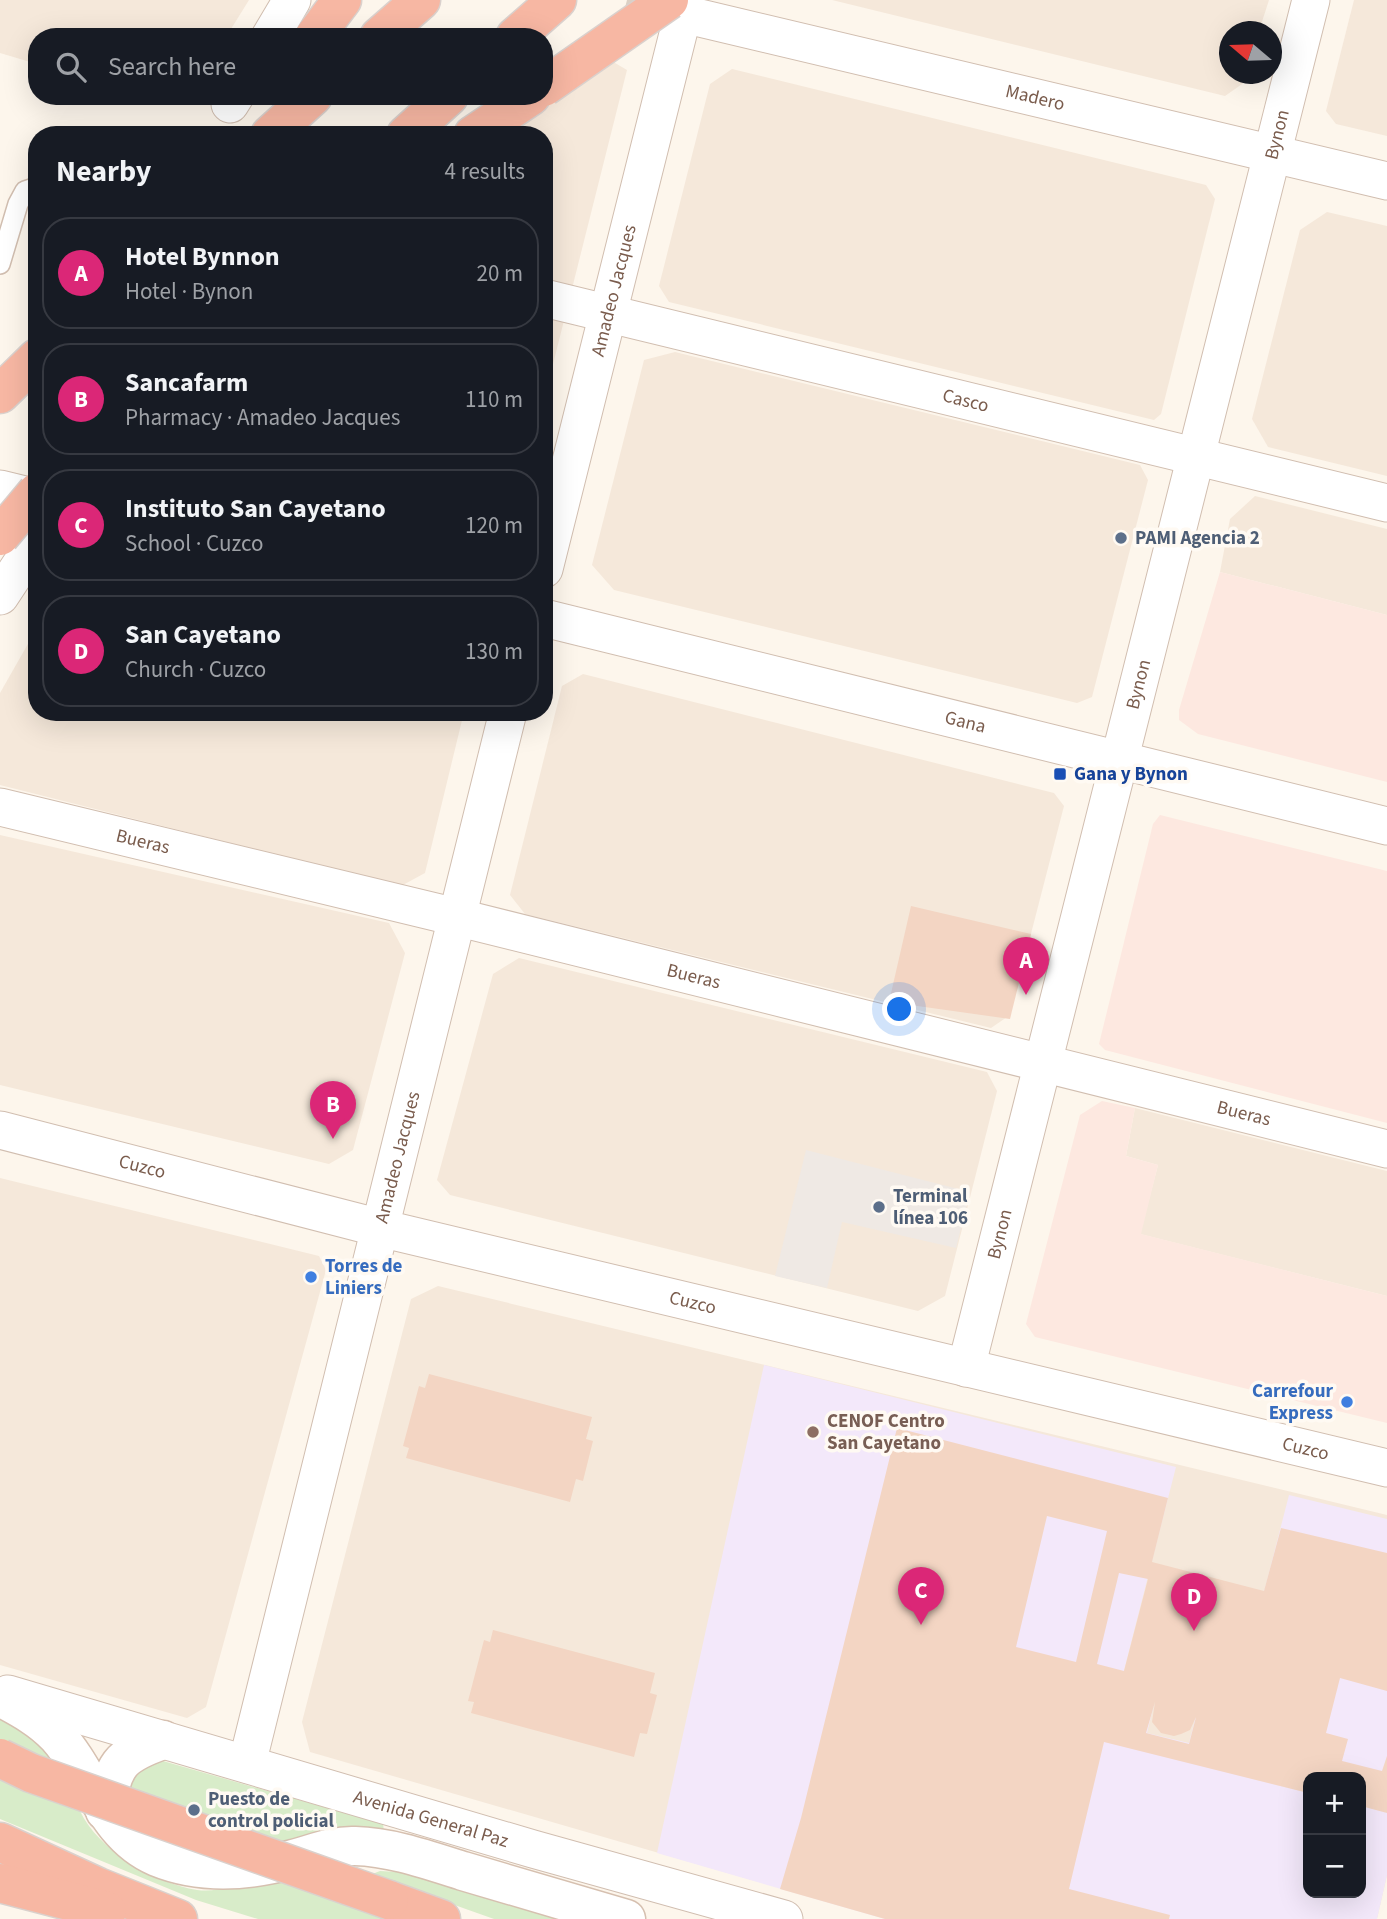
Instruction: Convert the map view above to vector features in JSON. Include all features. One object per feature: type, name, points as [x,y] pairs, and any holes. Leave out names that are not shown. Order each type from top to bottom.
[{"type":"highway","points":[[321,28],[342,0]]},
{"type":"highway","points":[[389,28],[421,0]]},
{"type":"highway","points":[[525,28],[557,0]]},
{"type":"highway","points":[[553,82],[676,7]]},
{"type":"highway","points":[[280,126],[303,105]]},
{"type":"highway","points":[[416,126],[439,105]]},
{"type":"highway","points":[[486,126],[518,105]]},
{"type":"highway","points":[[0,394],[28,367]]},
{"type":"highway","points":[[0,536],[28,503]]},
{"type":"highway","points":[[0,1758],[32,1773],[442,1919]]},
{"type":"highway","points":[[0,1842],[98,1887],[178,1919]]},
{"type":"highway","points":[[0,1883],[136,1919]]},
{"type":"main road","points":[[0,1697],[28,1712],[57,1736],[105,1811],[132,1840],[154,1855],[197,1869],[216,1871],[290,1860],[327,1849],[352,1846],[377,1848],[425,1858],[626,1919]]},
{"type":"main road","points":[[105,1811],[111,1779],[120,1763],[135,1749],[163,1740]]},
{"type":"street","points":[[275,28],[292,0]]},
{"type":"street","name":"Bynon","points":[[966,1368],[1311,0]]},
{"type":"street","name":"Madero","points":[[676,7],[1387,181]]},
{"type":"street","name":"Amadeo Jacques","points":[[553,533],[608,313],[676,7]]},
{"type":"street","name":"Casco","points":[[553,300],[1387,503]]},
{"type":"street","points":[[0,489],[28,496]]},
{"type":"street","points":[[0,596],[28,554]]},
{"type":"street","name":"Gana","points":[[553,620],[1387,826]]},
{"type":"street","name":"Amadeo Jacques","points":[[247,1765],[506,721]]},
{"type":"street","name":"Bueras","points":[[0,807],[456,917],[1387,1149]]},
{"type":"street","name":"Cuzco","points":[[0,1130],[380,1227],[1387,1468]]},
{"type":"street","name":"Avenida General Paz","points":[[0,1692],[784,1919]]},
{"type":"lane","points":[[0,264],[18,204],[28,190]]},
{"type":"shaded area","points":[[0,0],[249,0],[232,28],[28,28],[28,61],[0,53]]},
{"type":"shaded area","points":[[832,0],[1269,0],[1262,21],[1219,21],[1219,84],[1242,84],[1225,96]]},
{"type":"shaded area","points":[[1354,0],[1387,0],[1387,136],[1336,124],[1326,111]]},
{"type":"shaded area","points":[[610,60],[627,70],[553,364],[553,126],[518,126],[548,105],[553,105],[553,101]]},
{"type":"shaded area","points":[[732,69],[1206,185],[1215,199],[1161,414],[1154,420],[669,302],[659,286],[710,84]]},
{"type":"shaded area","points":[[1327,212],[1387,226],[1387,476],[1268,447],[1252,419],[1300,230]]},
{"type":"shaded area","points":[[675,352],[1140,465],[1148,480],[1092,697],[1077,703],[614,590],[592,565],[644,360]]},
{"type":"shaded area","points":[[1255,496],[1387,529],[1387,615],[1220,572],[1230,519]]},
{"type":"shaded area","points":[[1220,572],[1387,615],[1387,782],[1198,734],[1179,720],[1179,710]]},
{"type":"shaded area","points":[[28,644],[28,721],[462,721],[425,873],[401,886],[0,785],[0,693]]},
{"type":"shaded area","points":[[583,674],[1054,793],[1064,806],[1010,1015],[991,1028],[525,914],[510,895],[562,686]]},
{"type":"shaded area","points":[[1160,815],[1387,871],[1387,1123],[1105,1050],[1099,1044],[1153,824]]},
{"type":"shaded area","points":[[0,835],[389,923],[405,953],[353,1150],[329,1164],[0,1085]]},
{"type":"shaded area","points":[[519,958],[987,1072],[997,1091],[945,1296],[918,1311],[450,1195],[437,1180],[493,974]]},
{"type":"shaded area","points":[[1102,1101],[1135,1108],[1126,1156],[1158,1165],[1141,1234],[1387,1296],[1387,1423],[1035,1337],[1026,1324],[1080,1115]]},
{"type":"shaded area","points":[[1135,1108],[1387,1171],[1387,1296],[1140,1234],[1158,1165],[1126,1156]]},
{"type":"shaded area","name":"Terminal línea 106","points":[[806,1150],[970,1192],[956,1248],[842,1222],[827,1288],[775,1276]]},
{"type":"shaded area","points":[[0,1178],[319,1256],[326,1270],[206,1707],[187,1718],[0,1665]]},
{"type":"shaded area","points":[[438,1286],[1387,1515],[1387,1875],[1377,1919],[887,1919],[310,1752],[302,1722],[411,1299]]},
{"type":"shaded area","points":[[764,1365],[1176,1467],[1119,1690],[1155,1700],[1147,1733],[1189,1743],[1197,1712],[1231,1720],[1289,1495],[1387,1519],[1387,1875],[1377,1919],[885,1919],[657,1853]]},
{"type":"green space","points":[[0,1715],[11,1719],[58,1759],[69,1775],[80,1811],[88,1825],[114,1851],[146,1872],[181,1886],[207,1891],[256,1881],[276,1880],[395,1919],[258,1919],[196,1900],[0,1819]]},
{"type":"green space","points":[[156,1759],[383,1824],[384,1831],[271,1850],[150,1837],[124,1778]]},
{"type":"green space","points":[[380,1871],[415,1873],[567,1919],[494,1919],[370,1875]]},
{"type":"building","points":[[911,906],[1031,934],[1010,1019],[889,1002]]},
{"type":"building","points":[[429,1374],[592,1417],[586,1439],[593,1441],[583,1481],[576,1479],[570,1502],[406,1458],[409,1448],[403,1446],[419,1386],[425,1388]]},
{"type":"building","points":[[897,1428],[1168,1498],[1152,1562],[1264,1591],[1281,1528],[1387,1553],[1387,1691],[1340,1678],[1326,1733],[1348,1739],[1342,1761],[1382,1771],[1387,1756],[1387,1813],[1366,1807],[1366,1772],[1303,1772],[1303,1792],[1104,1742],[1069,1889],[1170,1915],[1169,1919],[885,1919],[780,1889],[801,1818]],"holes":[[[1047,1516],[1107,1531],[1076,1662],[1016,1647]],[[1119,1573],[1148,1579],[1124,1671],[1097,1664]],[[1155,1702],[1152,1722],[1161,1733],[1174,1736],[1190,1730],[1196,1717],[1189,1744],[1146,1733]]]},
{"type":"building","points":[[493,1630],[655,1673],[650,1693],[657,1695],[647,1734],[640,1733],[634,1757],[471,1713],[474,1702],[468,1701],[484,1640],[490,1642]]},
{"type":"tunnel","points":[[627,0],[682,14]]},
{"type":"place","name":"PAMI Agencia 2","points":[[1121,538]]},
{"type":"place","name":"Gana y Bynon","points":[[1060,774]]},
{"type":"place","name":"Hotel Bynnon","points":[[1026,995]]},
{"type":"place","name":"Sancafarm","points":[[333,1139]]},
{"type":"place","name":"Terminal línea 106","points":[[879,1207]]},
{"type":"place","name":"Torres de Liniers","points":[[311,1277]]},
{"type":"place","name":"Carrefour Express","points":[[1347,1402]]},
{"type":"place","name":"CENOF Centro San Cayetano","points":[[813,1432]]},
{"type":"place","name":"Instituto San Cayetano","points":[[921,1625]]},
{"type":"place","name":"San Cayetano","points":[[1194,1631]]},
{"type":"place","name":"Puesto de control policial","points":[[194,1810]]}]
